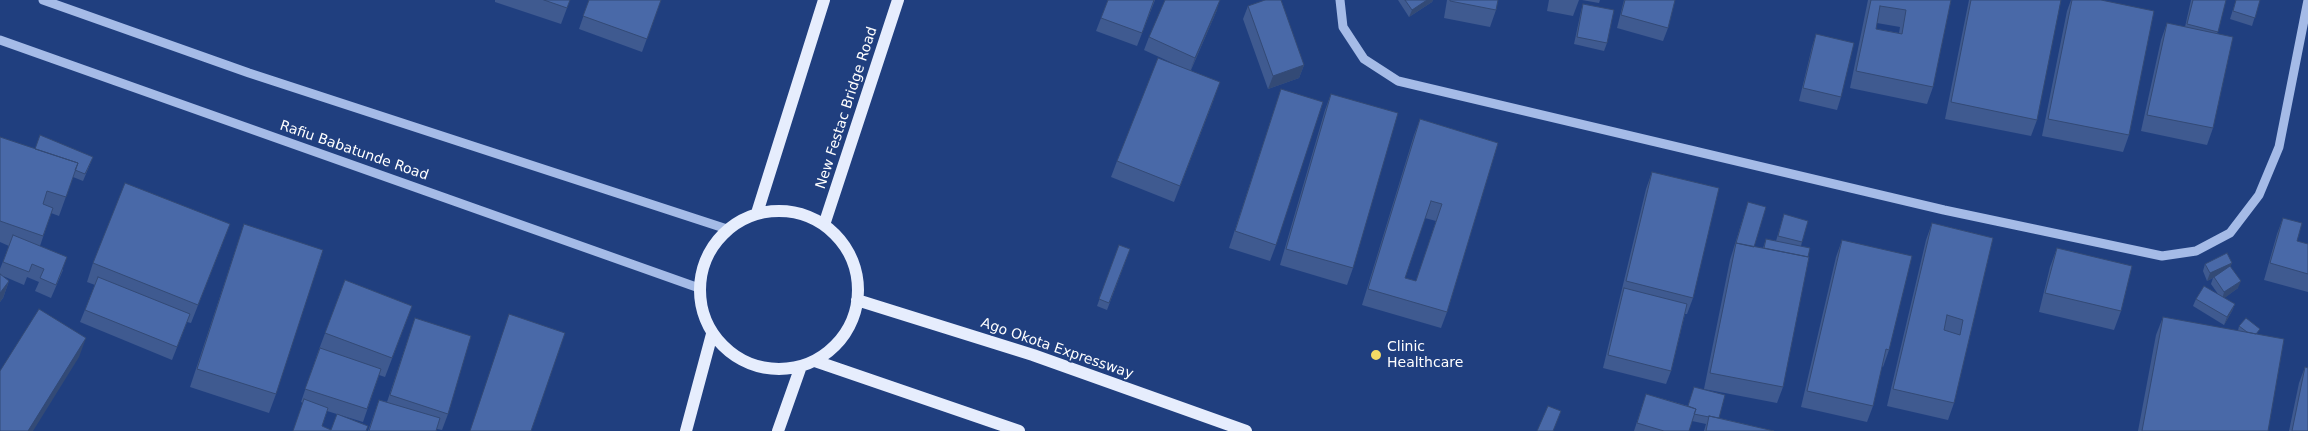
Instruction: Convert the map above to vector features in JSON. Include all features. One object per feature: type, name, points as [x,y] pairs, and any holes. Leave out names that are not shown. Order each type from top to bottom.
[{"type":"main road","points":[[757,213],[824,0]]},
{"type":"main road","name":"New Festac Bridge Road","points":[[824,224],[898,0]]},
{"type":"main road","points":[[775,210],[792,211],[809,216],[824,224],[845,245],[856,271],[857,300],[850,325],[836,346],[815,361],[801,366],[768,369],[736,358],[712,334],[702,312],[699,288],[706,259],[712,246],[727,229],[757,213],[775,210]]},
{"type":"main road","name":"Ago Okota Expressway","points":[[857,300],[1033,355],[1246,431]]},
{"type":"main road","points":[[686,431],[712,334]]},
{"type":"main road","points":[[815,361],[1019,431]]},
{"type":"main road","points":[[778,431],[801,366]]},
{"type":"street","points":[[43,0],[249,73],[727,229]]},
{"type":"street","points":[[1340,0],[1343,28],[1364,59],[1398,81],[1944,210],[2162,256],[2196,251],[2230,233],[2259,195],[2279,147],[2308,0]]},
{"type":"street","name":"Rafiu Babatunde Road","points":[[0,40],[699,288]]},
{"type":"building","points":[[544,0],[570,0],[567,8]]},
{"type":"building","points":[[589,0],[661,0],[647,39],[583,16]]},
{"type":"building","points":[[1108,0],[1154,0],[1142,33],[1101,18]]},
{"type":"building","points":[[1165,0],[1220,0],[1195,58],[1149,37]]},
{"type":"building","points":[[1265,0],[1281,0],[1304,65],[1273,76],[1248,6]]},
{"type":"building","points":[[1405,0],[1427,0],[1412,10]]},
{"type":"building","points":[[1450,0],[1498,0],[1496,10]]},
{"type":"building","points":[[1625,0],[1675,0],[1668,28],[1621,15]]},
{"type":"building","points":[[1871,0],[1951,0],[1933,87],[1856,71]],"holes":[[[1880,6],[1906,10],[1902,34],[1876,29]]]},
{"type":"building","points":[[1971,0],[2061,0],[2037,120],[1951,102]]},
{"type":"building","points":[[2072,0],[2101,0],[2154,11],[2129,135],[2048,119]]},
{"type":"building","points":[[2193,0],[2226,0],[2218,32],[2187,24]]},
{"type":"building","points":[[2236,0],[2260,0],[2255,18],[2233,11]]},
{"type":"building","points":[[1583,4],[1614,10],[1607,43],[1577,37]]},
{"type":"building","points":[[2167,23],[2233,37],[2213,128],[2147,115]]},
{"type":"building","points":[[1816,34],[1854,43],[1841,97],[1803,88]]},
{"type":"building","points":[[1158,58],[1220,82],[1180,186],[1117,161]]},
{"type":"building","points":[[1281,89],[1323,102],[1276,245],[1235,231]]},
{"type":"building","points":[[1331,94],[1398,113],[1353,268],[1286,249]]},
{"type":"building","points":[[1420,119],[1498,143],[1447,312],[1368,289]],"holes":[[[1431,201],[1442,204],[1416,281],[1405,278]]]},
{"type":"building","points":[[40,135],[93,157],[85,174],[75,170],[78,163],[35,149]]},
{"type":"building","points":[[0,137],[78,163],[66,197],[47,191],[43,204],[53,208],[43,236],[0,221]]},
{"type":"building","points":[[1652,172],[1719,188],[1693,298],[1626,281]]},
{"type":"building","points":[[125,183],[230,224],[198,305],[93,263]]},
{"type":"building","points":[[1748,202],[1766,207],[1754,247],[1736,243]]},
{"type":"building","points":[[1784,214],[1808,221],[1802,242],[1778,236]]},
{"type":"building","points":[[2283,218],[2302,223],[2297,241],[2308,244],[2308,274],[2270,263]]},
{"type":"building","points":[[1932,223],[1993,238],[1954,403],[1893,389]],"holes":[[[1947,315],[1963,320],[1960,335],[1944,330]]]},
{"type":"building","points":[[244,224],[323,250],[276,394],[197,369]]},
{"type":"building","points":[[13,235],[67,257],[56,285],[40,278],[44,269],[32,264],[29,272],[3,262]]},
{"type":"building","points":[[1766,239],[1810,248],[1808,257],[1764,248]]},
{"type":"building","points":[[1842,240],[1912,256],[1889,350],[1886,349],[1873,406],[1807,391]]},
{"type":"building","points":[[1736,243],[1809,257],[1783,387],[1710,373]]},
{"type":"building","points":[[1119,245],[1130,249],[1109,303],[1099,299]]},
{"type":"building","points":[[2057,248],[2132,266],[2121,311],[2045,293]]},
{"type":"building","points":[[2227,253],[2232,263],[2210,273],[2205,264]]},
{"type":"building","points":[[2230,266],[2241,281],[2224,292],[2214,277]]},
{"type":"building","points":[[0,274],[9,281],[0,293]]},
{"type":"building","points":[[98,277],[190,314],[177,347],[85,310]]},
{"type":"building","points":[[345,280],[412,306],[392,358],[325,333]]},
{"type":"building","points":[[2204,286],[2235,304],[2227,317],[2196,299]]},
{"type":"building","points":[[1624,288],[1687,304],[1671,371],[1608,355]]},
{"type":"building","points":[[39,309],[86,338],[28,431],[0,431],[0,371]]},
{"type":"building","points":[[509,314],[565,333],[531,431],[470,431]]},
{"type":"building","points":[[2163,317],[2284,339],[2268,431],[2142,431]]},
{"type":"building","points":[[415,318],[471,336],[448,414],[390,395]]},
{"type":"building","points":[[2246,318],[2260,329],[2256,334],[2247,332],[2239,326]]},
{"type":"building","points":[[320,348],[381,369],[367,409],[305,389]]},
{"type":"building","points":[[2305,367],[2308,368],[2308,431],[2292,431]]},
{"type":"building","points":[[1694,387],[1725,395],[1719,418],[1694,414],[1696,409],[1688,406]]},
{"type":"building","points":[[1646,394],[1696,409],[1689,431],[1664,431],[1637,423]]},
{"type":"building","points":[[304,399],[328,408],[322,426],[331,430],[337,414],[368,426],[366,431],[293,431]]},
{"type":"building","points":[[379,400],[440,418],[436,431],[369,431]]},
{"type":"building","points":[[1548,406],[1561,411],[1553,431],[1537,431]]},
{"type":"building","points":[[1709,416],[1774,431],[1706,431]]},
{"type":"place","name":"Clinic Healthcare","points":[[1376,355]]}]
